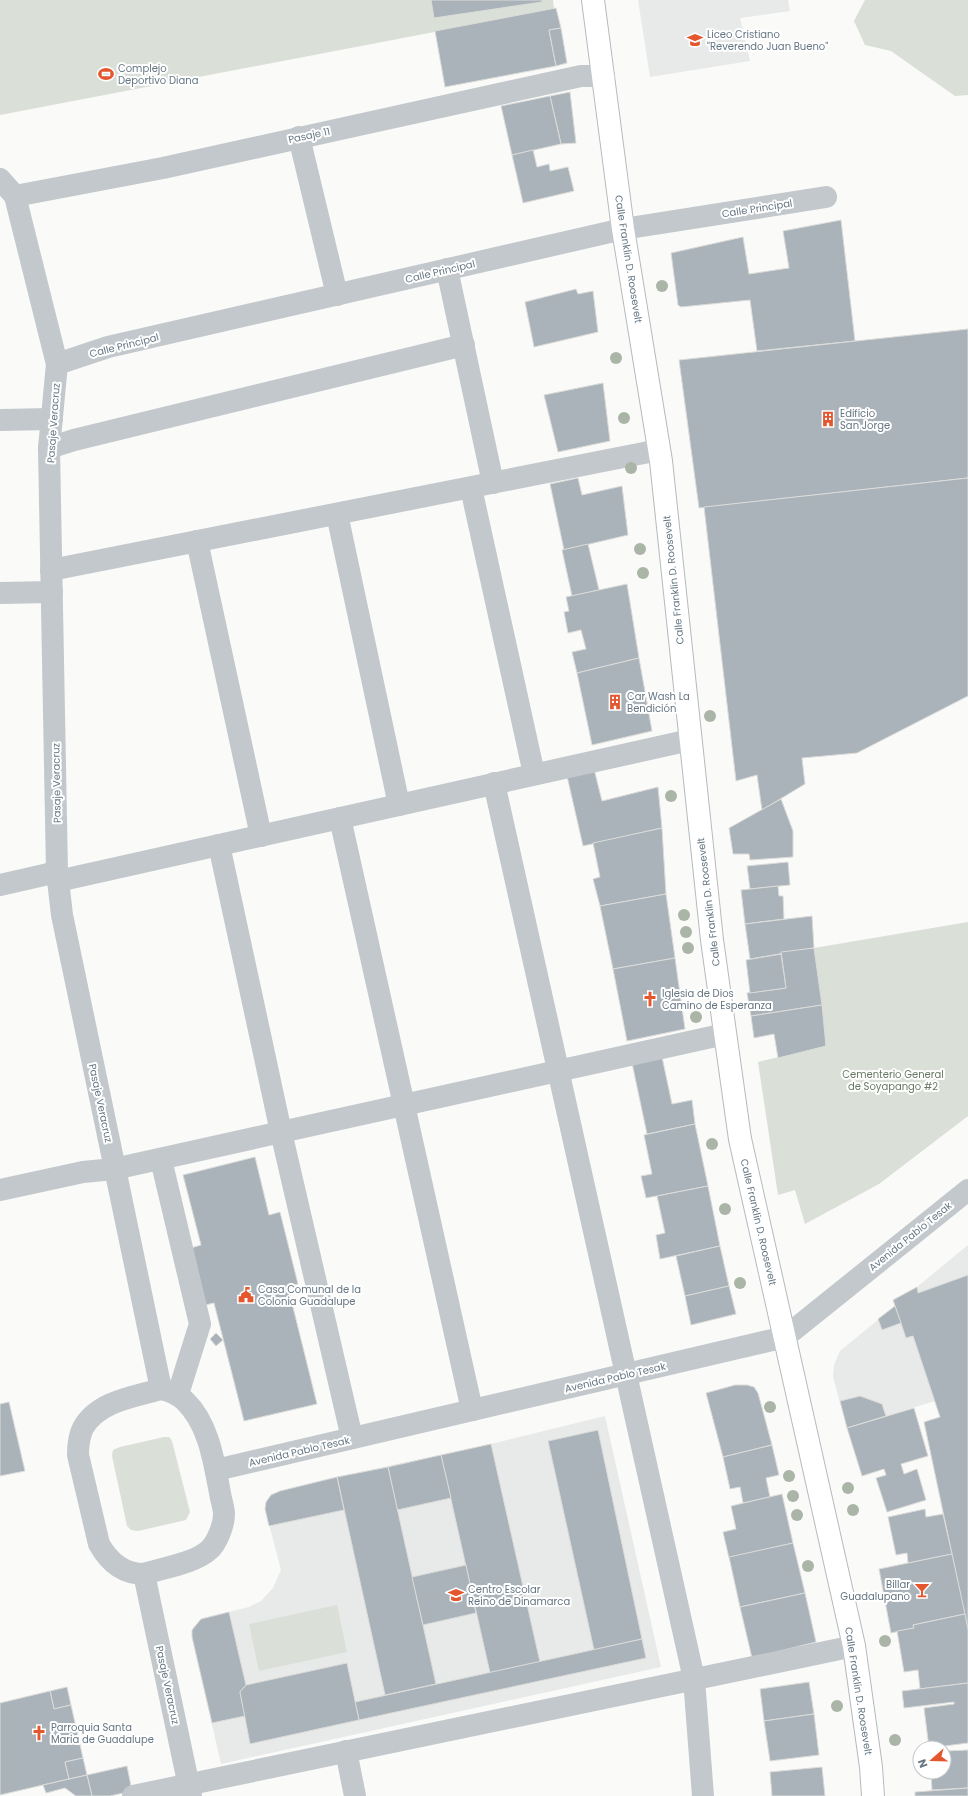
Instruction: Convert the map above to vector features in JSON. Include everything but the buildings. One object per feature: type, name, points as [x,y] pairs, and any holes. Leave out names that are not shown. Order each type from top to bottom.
[{"type":"main road","name":"Calle Franklin D. Roosevelt","points":[[593,0],[623,229],[659,450],[712,940],[740,1139],[854,1646],[871,1767],[873,1796]]},
{"type":"street","name":"Pasaje 11","points":[[16,196],[163,168],[581,76],[604,76]]},
{"type":"street","points":[[299,137],[337,295]]},
{"type":"street","name":"Pasaje Veracruz","points":[[0,179],[16,196],[57,364],[49,448],[58,876],[62,915],[114,1168],[169,1392]]},
{"type":"street","name":"Calle Principal","points":[[57,364],[108,347],[623,229],[826,197]]},
{"type":"street","points":[[448,269],[494,483]]},
{"type":"street","points":[[49,448],[90,436],[464,345]]},
{"type":"street","points":[[0,420],[52,419]]},
{"type":"street","points":[[52,570],[659,450]]},
{"type":"street","points":[[471,488],[534,774]]},
{"type":"street","points":[[337,514],[399,805]]},
{"type":"street","points":[[197,541],[261,836]]},
{"type":"street","points":[[0,593],[52,592]]},
{"type":"street","points":[[0,885],[58,876],[219,845],[690,740]]},
{"type":"street","points":[[494,783],[694,1679],[703,1796]]},
{"type":"street","points":[[340,818],[472,1410]]},
{"type":"street","points":[[219,845],[281,1132],[352,1438]]},
{"type":"street","points":[[0,1190],[83,1172],[114,1168],[725,1034]]},
{"type":"street","points":[[163,1168],[200,1324],[169,1392]]},
{"type":"street","name":"Avenida Pablo Tesak","points":[[216,1470],[785,1336],[968,1190]]},
{"type":"street","points":[[169,1392],[196,1414],[205,1431],[216,1470],[224,1514],[218,1537],[210,1550],[199,1558],[144,1574],[135,1574],[124,1570],[106,1556],[99,1544],[78,1455],[79,1440],[82,1429],[92,1416],[104,1406],[169,1392]]},
{"type":"street","name":"Pasaje Veracruz","points":[[144,1574],[190,1790]]},
{"type":"street","points":[[133,1796],[190,1790],[346,1751],[854,1646]]},
{"type":"street","points":[[346,1751],[355,1796]]},
{"type":"shaded area","name":"Liceo Cristiano \"Reverendo Juan Bueno\"","points":[[638,0],[788,0],[790,11],[740,18],[750,61],[650,77]]},
{"type":"shaded area","points":[[968,1245],[968,1630],[924,1422],[940,1417],[935,1401],[847,1428],[833,1377],[834,1365],[840,1351],[895,1306],[893,1300],[917,1287]]},
{"type":"shaded area","name":"Centro Escolar Reino de Dinamarca","points":[[605,1416],[661,1667],[221,1764],[192,1637],[193,1628],[201,1619],[249,1607],[261,1601],[273,1588],[281,1570],[265,1509],[266,1502],[271,1495],[337,1477],[491,1444]]},
{"type":"green space","name":"Complejo Deportivo Diana","points":[[0,0],[553,0],[554,9],[0,115]]},
{"type":"green space","points":[[865,0],[968,0],[968,95],[955,96],[891,51],[865,45],[854,21]]},
{"type":"green space","name":"Cementerio General de Soyapango #2","points":[[968,922],[968,1116],[879,1184],[805,1224],[795,1190],[778,1195],[758,1062],[826,1046],[814,948]]},
{"type":"green space","points":[[169,1437],[172,1441],[190,1512],[186,1520],[138,1531],[131,1530],[127,1526],[112,1456],[113,1450]]},
{"type":"green space","points":[[337,1605],[347,1652],[259,1671],[249,1624]]},
{"type":"place","name":"Liceo Cristiano \"Reverendo Juan Bueno\"","points":[[695,40]]},
{"type":"place","name":"Complejo Deportivo Diana","points":[[106,74]]},
{"type":"place","name":"Edificio San Jorge","points":[[828,419]]},
{"type":"place","name":"Car Wash La Bendición","points":[[615,702]]},
{"type":"place","name":"Iglesia de Dios Camino de Esperanza","points":[[650,999]]},
{"type":"place","name":"Casa Comunal de la Colonia Guadalupe","points":[[246,1295]]},
{"type":"place","name":"Billar Guadalupano","points":[[922,1590]]},
{"type":"place","name":"Centro Escolar Reino de Dinamarca","points":[[456,1595]]},
{"type":"place","name":"Parroquia Santa Maria de Guadalupe","points":[[39,1733]]}]
